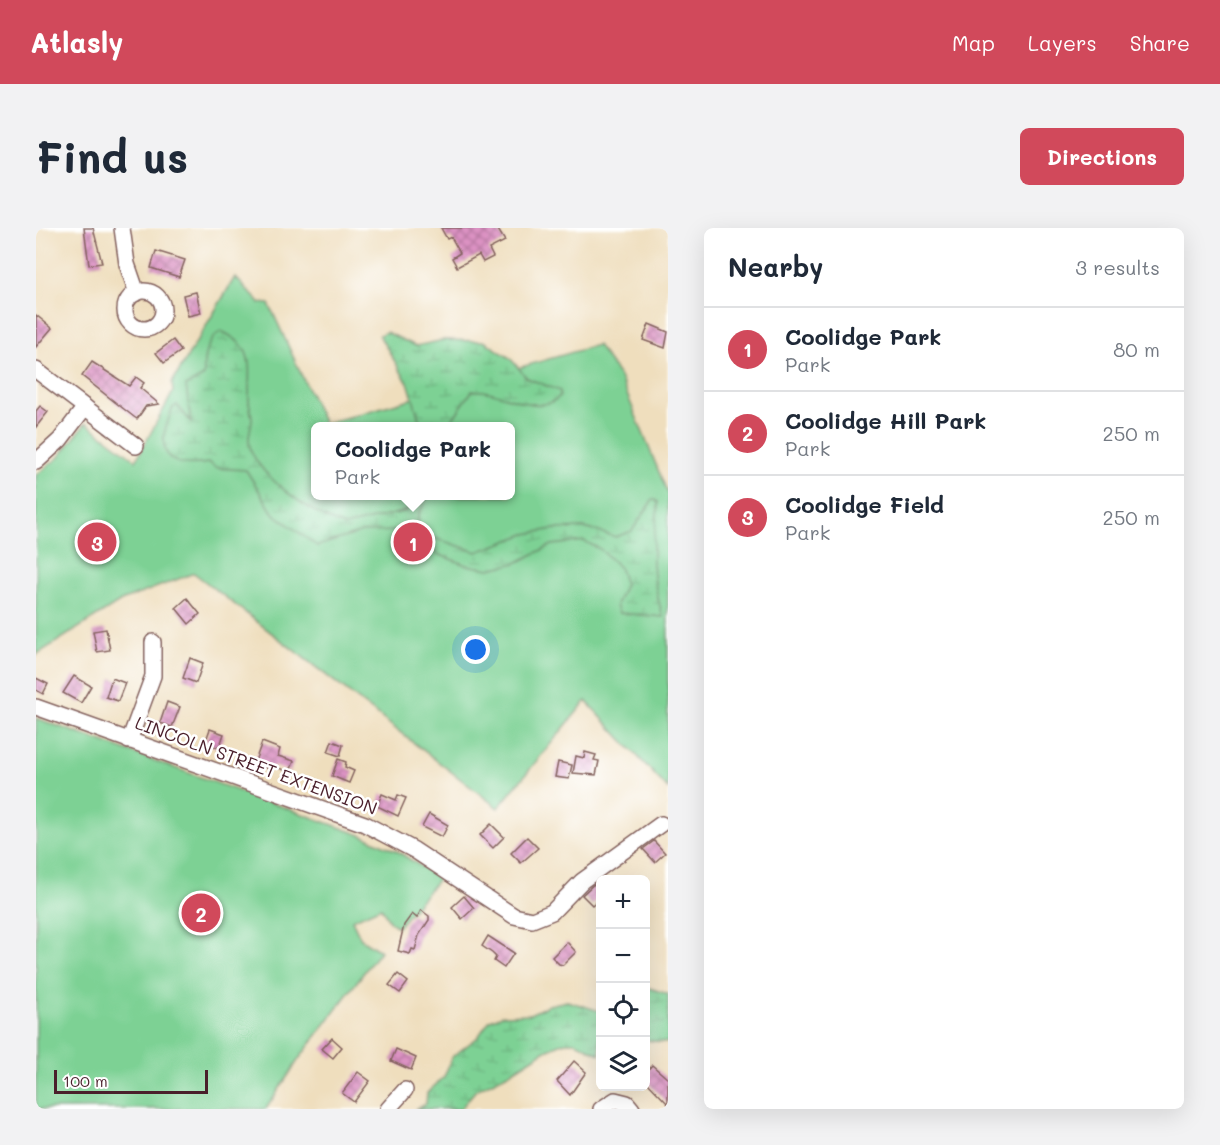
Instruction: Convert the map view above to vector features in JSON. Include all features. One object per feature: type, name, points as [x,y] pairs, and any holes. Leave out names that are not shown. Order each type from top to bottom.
[{"type":"street","points":[[122,228],[127,264],[137,293]]},
{"type":"street","points":[[36,370],[136,446]]},
{"type":"street","points":[[36,462],[60,440],[85,406]]},
{"type":"street","points":[[129,741],[153,676],[153,642]]},
{"type":"street","name":"LINCOLN STREET EXTENSION","points":[[36,707],[365,824],[414,850],[514,916],[525,920],[539,919],[552,912],[590,875],[661,824]]},
{"type":"street","points":[[388,1109],[405,1090]]},
{"type":"street","points":[[602,1109],[609,1101],[615,1100],[627,1103],[632,1109]]},
{"type":"green space","points":[[235,277],[260,303],[269,304],[323,422],[311,422],[311,500],[515,500],[515,422],[331,422],[597,345],[620,377],[668,494],[668,789],[586,701],[498,808],[194,573],[121,601],[36,655],[36,475],[58,458],[86,423],[136,460],[173,392],[172,383]]},
{"type":"green space","points":[[221,331],[232,337],[240,343],[248,357],[249,401],[252,418],[249,441],[253,453],[261,467],[273,480],[302,504],[345,526],[406,511],[411,500],[426,500],[418,515],[419,527],[428,536],[477,552],[526,534],[554,529],[585,528],[616,537],[632,531],[653,499],[658,502],[653,550],[654,575],[663,617],[619,613],[616,605],[625,584],[619,567],[600,549],[584,541],[552,545],[516,563],[490,569],[466,565],[435,553],[398,531],[362,532],[317,546],[273,513],[246,470],[216,468],[209,463],[185,464],[172,459],[164,447],[164,437],[172,409],[177,405],[191,422],[186,386],[204,376],[206,351],[211,340]]},
{"type":"green space","points":[[386,332],[416,346],[444,340],[484,341],[510,358],[527,378],[560,391],[560,396],[551,402],[541,404],[518,401],[494,393],[472,391],[451,422],[420,422],[409,385],[379,335]]},
{"type":"green space","points":[[36,718],[361,835],[397,851],[439,878],[398,927],[390,922],[381,907],[352,920],[361,939],[380,951],[299,1059],[266,1109],[36,1109]]},
{"type":"green space","points":[[650,988],[668,994],[668,1043],[650,1041]]},
{"type":"green space","points":[[567,1001],[596,1010],[596,1052],[576,1042],[565,1042],[546,1050],[508,1074],[476,1090],[460,1109],[415,1109],[426,1104],[427,1093],[444,1077],[452,1057],[478,1037],[490,1020],[502,1015],[530,1014],[549,1005]]},
{"type":"building","points":[[84,228],[93,228],[102,263],[89,265]]},
{"type":"building","points":[[441,228],[497,228],[505,241],[489,249],[493,257],[483,262],[479,255],[457,267],[452,258],[460,253],[451,237],[447,239]]},
{"type":"building","points":[[156,251],[185,260],[179,277],[151,268]]},
{"type":"building","points":[[196,292],[201,313],[188,316],[183,295]]},
{"type":"building","points":[[36,315],[52,328],[36,347]]},
{"type":"building","points":[[649,324],[668,332],[665,348],[643,340]]},
{"type":"building","points":[[173,340],[181,351],[164,363],[156,353]]},
{"type":"building","points":[[92,362],[129,386],[136,377],[144,383],[140,388],[159,404],[146,406],[137,419],[82,376]]},
{"type":"building","points":[[40,406],[48,412],[36,427],[36,411]]},
{"type":"building","points":[[187,598],[200,614],[189,624],[176,608]]},
{"type":"building","points":[[106,629],[110,650],[97,652],[93,631]]},
{"type":"building","points":[[190,658],[203,663],[196,683],[183,678]]},
{"type":"building","points":[[74,676],[91,686],[81,703],[63,693]]},
{"type":"building","points":[[36,678],[48,684],[43,694],[36,690]]},
{"type":"building","points":[[112,678],[125,683],[118,701],[106,697]]},
{"type":"building","points":[[167,702],[180,707],[172,727],[160,723]]},
{"type":"building","points":[[210,729],[224,734],[219,748],[205,743]]},
{"type":"building","points":[[332,741],[343,745],[340,756],[328,752]]},
{"type":"building","points":[[262,742],[280,749],[278,756],[294,761],[290,772],[273,766],[272,770],[254,764]]},
{"type":"building","points":[[585,752],[596,755],[594,760],[599,761],[596,775],[573,773],[576,756],[584,758]]},
{"type":"building","points":[[338,759],[346,762],[345,767],[354,771],[349,783],[332,776]]},
{"type":"building","points":[[558,762],[572,765],[569,779],[555,777]]},
{"type":"building","points":[[382,794],[396,800],[398,795],[406,798],[398,816],[377,806]]},
{"type":"building","points":[[429,814],[448,825],[442,837],[422,827]]},
{"type":"building","points":[[491,824],[504,837],[493,848],[480,835]]},
{"type":"building","points":[[527,837],[538,848],[521,863],[511,853]]},
{"type":"building","points":[[654,841],[665,853],[655,862],[643,849]]},
{"type":"building","points":[[594,884],[596,902],[592,905],[582,895]]},
{"type":"building","points":[[464,896],[474,908],[462,919],[452,907]]},
{"type":"building","points":[[421,910],[429,916],[429,920],[419,935],[415,950],[412,949],[410,954],[398,951],[404,925],[412,914],[417,918]]},
{"type":"building","points":[[488,936],[514,953],[504,968],[494,961],[496,957],[492,953],[482,946]]},
{"type":"building","points":[[567,942],[576,952],[563,965],[559,964],[552,957]]},
{"type":"building","points":[[398,974],[408,982],[400,993],[389,985]]},
{"type":"building","points":[[332,1038],[342,1047],[333,1058],[322,1049]]},
{"type":"building","points":[[396,1049],[416,1058],[411,1070],[391,1061]]},
{"type":"building","points":[[574,1061],[586,1072],[570,1095],[557,1081]]},
{"type":"building","points":[[652,1065],[668,1079],[668,1104],[650,1085]]},
{"type":"building","points":[[358,1072],[370,1081],[354,1102],[342,1093]]},
{"type":"place","name":"Coolidge Field","points":[[97,542]]},
{"type":"place","name":"Coolidge Park","points":[[413,542]]},
{"type":"place","name":"Coolidge Hill Park","points":[[201,913]]}]
